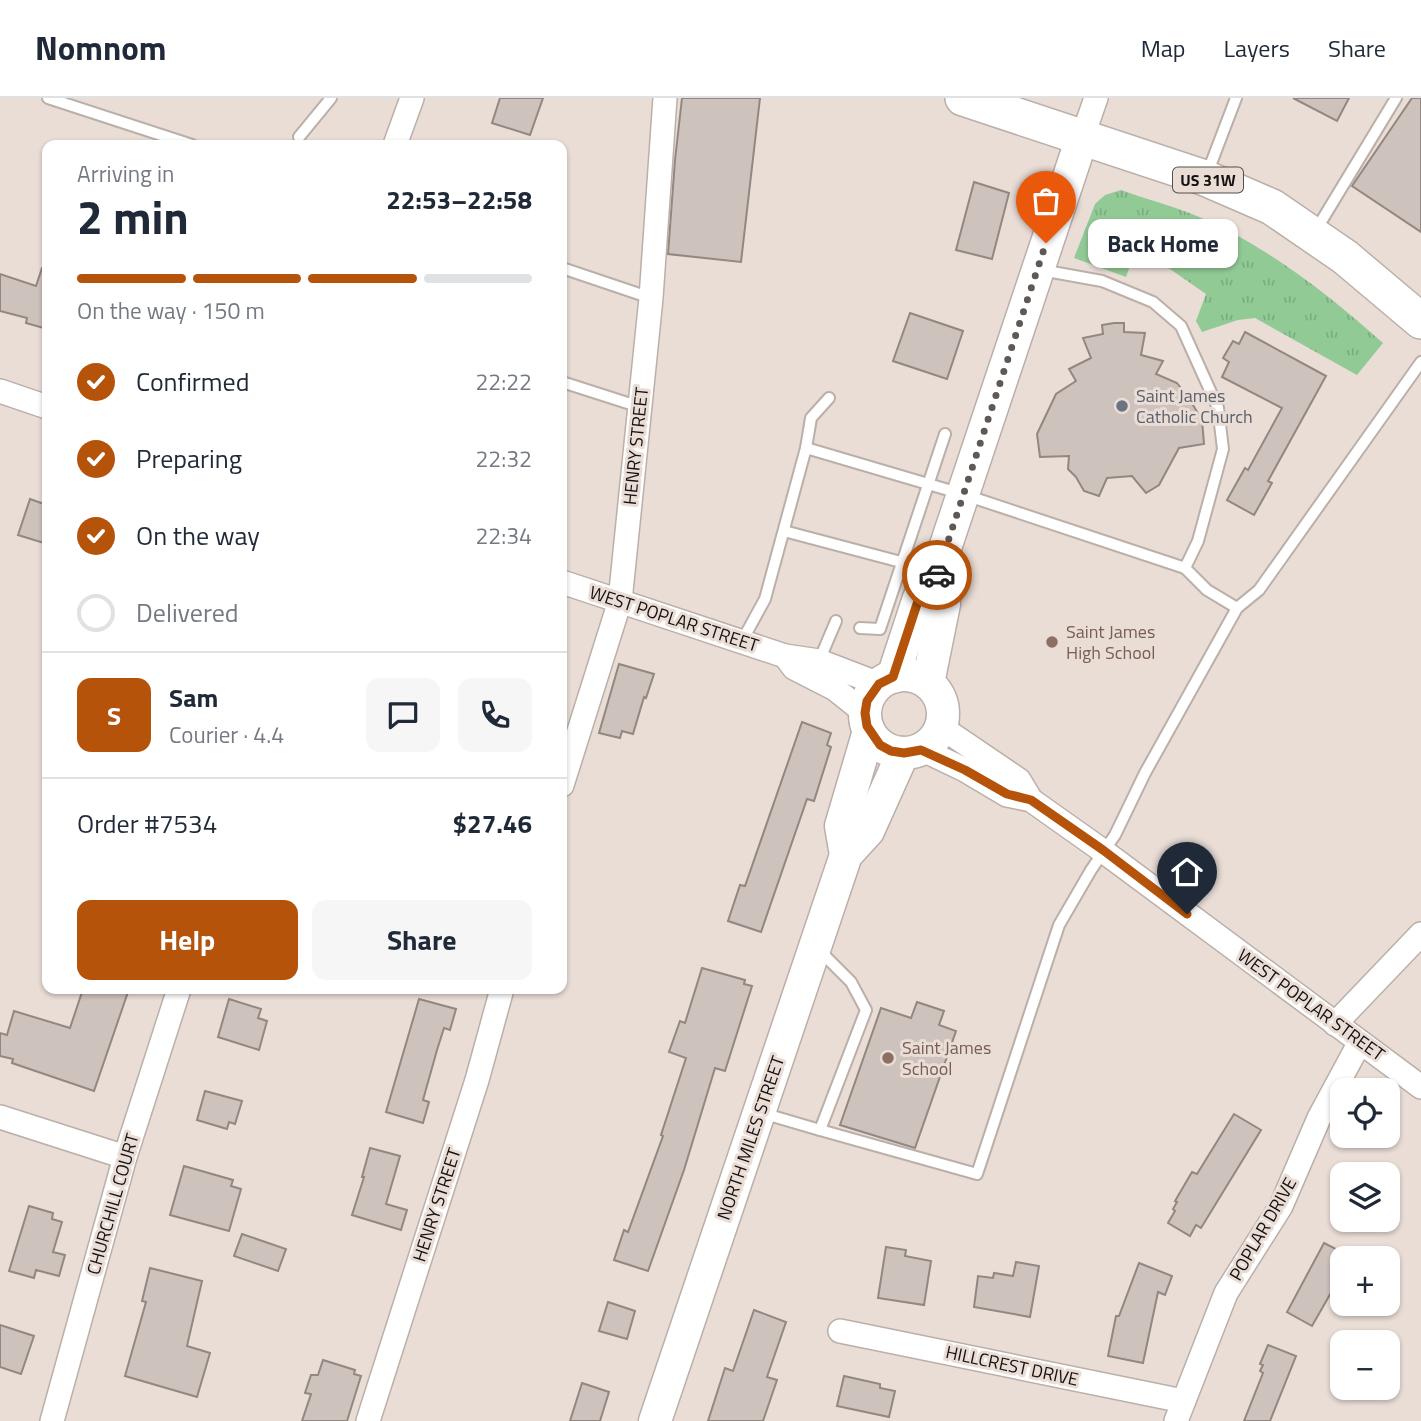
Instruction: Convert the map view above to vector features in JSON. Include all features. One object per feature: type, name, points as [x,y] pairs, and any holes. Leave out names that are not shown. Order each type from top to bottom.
[{"type":"main road","name":"US 31W","points":[[963,98],[1205,178],[1272,207],[1345,257],[1421,321]]},
{"type":"main road","points":[[886,680],[905,675],[917,677],[928,683],[936,692],[943,715],[922,743],[891,751],[880,745],[867,722],[867,701],[886,680],[919,598],[936,578],[1082,138]]},
{"type":"main road","points":[[928,683],[944,604],[936,578]]},
{"type":"main road","name":"NORTH MILES STREET","points":[[846,855],[841,826],[867,722]]},
{"type":"main road","name":"NORTH MILES STREET","points":[[655,1421],[846,855],[868,831],[922,743]]},
{"type":"street","points":[[397,140],[412,98]]},
{"type":"street","name":"HENRY STREET","points":[[567,769],[620,601],[651,298],[665,98]]},
{"type":"street","points":[[1082,138],[1096,98]]},
{"type":"street","points":[[0,391],[42,405]]},
{"type":"street","name":"WEST POPLAR STREET","points":[[567,584],[785,656],[819,661],[886,680]]},
{"type":"street","name":"WEST POPLAR STREET","points":[[785,656],[793,668],[835,689],[867,722]]},
{"type":"street","name":"WEST POPLAR STREET","points":[[922,743],[1019,780],[1031,800],[1103,850],[1421,1087]]},
{"type":"street","points":[[1335,1024],[1421,934]]},
{"type":"street","name":"CHURCHILL COURT","points":[[52,1421],[125,1157],[177,994]]},
{"type":"street","name":"HENRY STREET","points":[[368,1421],[477,1080],[501,994]]},
{"type":"street","name":"POPLAR DRIVE","points":[[1179,1411],[1226,1293],[1281,1206],[1319,1118],[1360,1042]]},
{"type":"street","points":[[0,1117],[125,1157]]},
{"type":"street","name":"HILLCREST DRIVE","points":[[840,1331],[1179,1411]]},
{"type":"lane","points":[[48,98],[177,140]]},
{"type":"lane","points":[[299,137],[331,98]]},
{"type":"lane","points":[[1205,178],[1236,98]]},
{"type":"lane","points":[[1313,234],[1396,98]]},
{"type":"lane","points":[[1037,269],[1102,281],[1153,302],[1181,327],[1218,408],[1223,449],[1198,541],[1185,568]]},
{"type":"lane","points":[[567,270],[651,298]]},
{"type":"lane","points":[[759,1112],[976,1174],[1059,925],[1103,850],[1115,835],[1145,773],[1237,608],[1259,590],[1421,362]]},
{"type":"lane","points":[[567,384],[639,407]]},
{"type":"lane","points":[[742,641],[765,599],[806,448],[811,418],[829,398]]},
{"type":"lane","points":[[860,628],[880,629],[945,434]]},
{"type":"lane","points":[[806,448],[962,494],[1185,568],[1207,590],[1237,608]]},
{"type":"lane","points":[[783,531],[902,564],[936,578]]},
{"type":"lane","points":[[819,661],[836,621]]},
{"type":"lane","points":[[815,946],[851,982],[866,1010],[820,1130]]},
{"type":"green space","points":[[1121,190],[1187,212],[1241,237],[1315,286],[1383,343],[1357,375],[1255,318],[1238,320],[1202,332],[1196,321],[1206,294],[1170,269],[1134,255],[1126,277],[1074,258],[1095,204],[1105,195]]},
{"type":"building","points":[[500,98],[543,98],[530,135],[492,123]]},
{"type":"building","points":[[682,98],[760,98],[741,262],[668,254]]},
{"type":"building","points":[[1293,98],[1349,98],[1337,121]]},
{"type":"building","points":[[1412,98],[1421,98],[1421,232],[1352,186]]},
{"type":"building","points":[[974,182],[1009,193],[992,259],[956,250]]},
{"type":"building","points":[[42,268],[42,328],[26,323],[27,318],[0,311],[0,274],[36,286]]},
{"type":"building","points":[[910,313],[963,331],[947,379],[893,361]]},
{"type":"building","name":"Saint James Catholic Church","points":[[1124,323],[1124,332],[1145,333],[1141,355],[1163,361],[1156,374],[1177,383],[1190,400],[1202,420],[1204,444],[1179,448],[1159,485],[1146,493],[1132,476],[1107,478],[1099,496],[1084,491],[1068,469],[1069,456],[1040,457],[1037,434],[1056,394],[1076,381],[1069,369],[1091,358],[1083,338],[1103,334],[1102,325]]},
{"type":"building","points":[[1245,332],[1326,376],[1268,481],[1272,483],[1254,515],[1227,500],[1245,468],[1248,470],[1282,408],[1222,377],[1229,362],[1223,358],[1233,341],[1239,344]]},
{"type":"building","points":[[30,499],[42,503],[42,542],[18,535]]},
{"type":"building","points":[[619,664],[654,674],[633,734],[622,731],[620,738],[599,733]]},
{"type":"building","points":[[802,722],[831,733],[827,745],[831,747],[814,801],[807,799],[761,932],[728,921],[740,885],[745,886]]},
{"type":"building","points":[[702,968],[745,980],[744,984],[752,986],[725,1071],[715,1068],[684,1170],[648,1271],[614,1260],[624,1230],[628,1232],[663,1136],[661,1135],[686,1058],[669,1052],[680,1021],[685,1023]]},
{"type":"building","points":[[81,994],[127,994],[94,1091],[12,1063],[13,1059],[0,1056],[0,1033],[7,1035],[14,1011],[70,1028]]},
{"type":"building","points":[[229,999],[261,1009],[258,1018],[267,1021],[259,1050],[218,1037]]},
{"type":"building","points":[[419,999],[456,1009],[450,1030],[444,1028],[437,1050],[423,1100],[429,1102],[423,1123],[386,1112]]},
{"type":"building","points":[[917,1002],[944,1011],[939,1025],[956,1031],[915,1148],[840,1125],[881,1008],[911,1018]]},
{"type":"building","points":[[205,1091],[242,1101],[235,1124],[229,1122],[227,1129],[197,1120]]},
{"type":"building","points":[[1234,1114],[1261,1130],[1201,1228],[1196,1225],[1190,1236],[1168,1223],[1175,1211],[1175,1201],[1192,1172],[1197,1174]]},
{"type":"building","points":[[370,1148],[400,1156],[386,1204],[407,1210],[401,1230],[352,1215]]},
{"type":"building","points":[[184,1166],[233,1180],[231,1186],[241,1189],[229,1231],[170,1215]]},
{"type":"building","points":[[29,1206],[53,1213],[52,1219],[62,1222],[53,1252],[65,1255],[59,1276],[36,1270],[34,1278],[9,1271]]},
{"type":"building","points":[[242,1234],[286,1249],[278,1271],[234,1256]]},
{"type":"building","points":[[1324,1243],[1330,1246],[1330,1294],[1312,1326],[1287,1312]]},
{"type":"building","points":[[886,1247],[906,1250],[905,1256],[931,1261],[924,1305],[878,1298]]},
{"type":"building","points":[[1016,1262],[1039,1266],[1030,1317],[974,1307],[978,1276],[993,1278],[994,1273],[1013,1276]]},
{"type":"building","points":[[1139,1263],[1172,1276],[1165,1295],[1158,1292],[1143,1363],[1108,1356],[1116,1316],[1119,1316]]},
{"type":"building","points":[[150,1268],[202,1281],[187,1346],[210,1353],[197,1397],[125,1376],[146,1302],[142,1301]]},
{"type":"building","points":[[608,1302],[635,1311],[627,1339],[599,1331]]},
{"type":"building","points":[[754,1310],[786,1322],[767,1377],[777,1380],[763,1421],[708,1421],[725,1368],[733,1371]]},
{"type":"building","points":[[0,1325],[34,1336],[21,1374],[0,1367]]},
{"type":"building","points":[[1268,1345],[1296,1356],[1270,1421],[1244,1421],[1263,1373],[1260,1371],[1263,1365],[1260,1364]]},
{"type":"building","points":[[323,1360],[355,1370],[354,1374],[361,1376],[347,1421],[302,1421],[311,1394],[305,1393],[311,1375],[318,1375]]},
{"type":"building","points":[[844,1376],[880,1384],[880,1388],[895,1391],[889,1417],[837,1406]]},
{"type":"building","points":[[582,1383],[609,1392],[600,1421],[570,1421]]},
{"type":"way so far","points":[[937,575],[1046,243]]},
{"type":"place","name":"Back Home","points":[[1046,243]]},
{"type":"place","name":"Saint James Catholic Church","points":[[1122,406]]},
{"type":"place","name":"Saint James High School","points":[[1052,642]]},
{"type":"place","name":"Saint James School","points":[[888,1058]]},
{"type":"route","points":[[937,575],[935,584],[919,598],[893,677],[879,684],[867,701],[865,713],[872,736],[880,745],[891,751],[904,753],[921,750],[965,770],[1007,794],[1031,800],[1103,850],[1187,914]]}]
